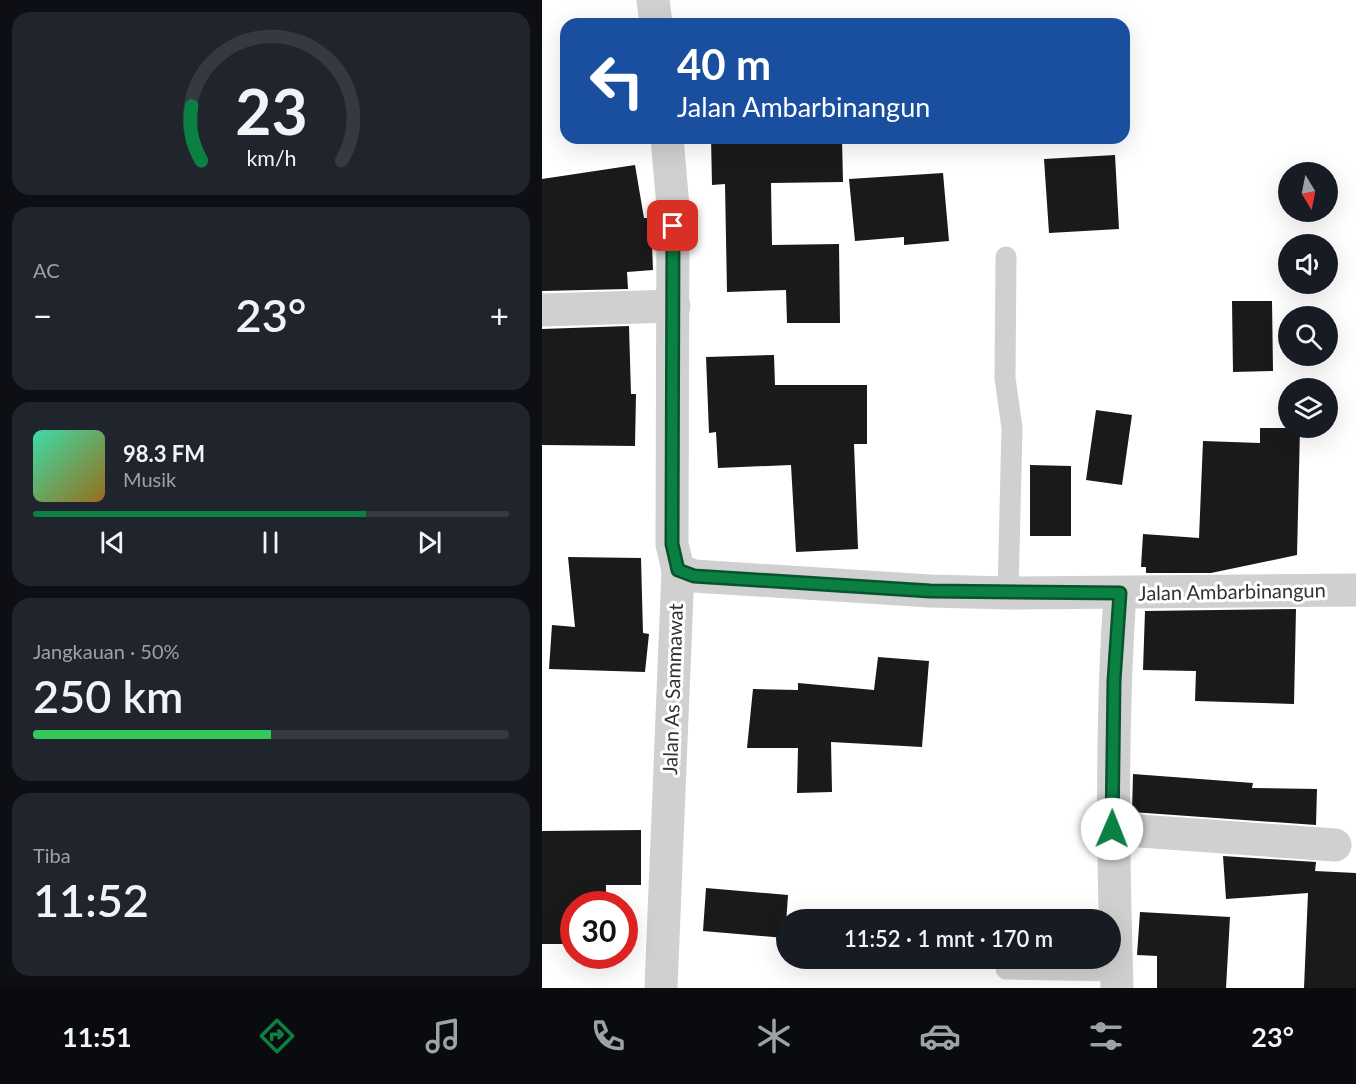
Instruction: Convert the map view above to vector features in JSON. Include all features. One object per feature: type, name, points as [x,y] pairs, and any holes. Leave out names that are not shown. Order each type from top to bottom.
[{"type":"street","points":[[653,0],[655,18]]},
{"type":"street","name":"Jalan As Sammawat","points":[[661,988],[678,570],[672,544],[673,207],[668,144]]},
{"type":"street","points":[[542,310],[674,306]]},
{"type":"street","name":"Jalan Ambarbinangun","points":[[678,570],[694,576],[930,591],[1120,593],[1356,590]]},
{"type":"street","points":[[1117,980],[1112,829],[1114,681],[1120,593]]},
{"type":"street","points":[[1112,829],[1335,845]]},
{"type":"lane","points":[[1006,257],[1005,378],[1012,428],[1008,593]]},
{"type":"lane","points":[[1006,969],[1117,980]]},
{"type":"building","points":[[711,144],[842,144],[843,182],[771,183],[772,245],[839,244],[840,323],[787,323],[786,290],[727,292],[725,184],[712,185]]},
{"type":"building","points":[[1115,155],[1119,229],[1049,233],[1044,159]]},
{"type":"building","points":[[635,165],[644,218],[651,218],[653,270],[627,272],[628,289],[542,291],[542,179]]},
{"type":"building","points":[[943,173],[949,241],[904,245],[904,237],[855,241],[849,179]]},
{"type":"building","points":[[1232,301],[1272,301],[1273,371],[1233,372]]},
{"type":"building","points":[[629,326],[631,394],[636,394],[635,446],[542,445],[542,329]]},
{"type":"building","points":[[774,355],[775,385],[867,385],[867,444],[854,444],[858,549],[796,552],[791,465],[718,468],[716,432],[709,433],[706,357]]},
{"type":"building","points":[[1096,410],[1132,415],[1122,485],[1086,480]]},
{"type":"building","points":[[1260,428],[1278,428],[1278,438],[1300,438],[1297,555],[1211,573],[1146,573],[1146,567],[1141,567],[1143,534],[1199,538],[1203,441],[1260,443]]},
{"type":"building","points":[[1030,465],[1071,466],[1071,536],[1030,536]]},
{"type":"building","points":[[568,557],[641,558],[643,633],[649,634],[645,672],[549,669],[552,625],[575,627]]},
{"type":"building","points":[[1296,609],[1294,704],[1195,701],[1196,671],[1143,670],[1145,611]]},
{"type":"building","points":[[878,657],[929,661],[922,747],[831,742],[832,792],[797,793],[798,748],[747,748],[753,689],[798,690],[798,683],[874,690]]},
{"type":"building","points":[[1133,774],[1253,783],[1252,788],[1317,789],[1316,825],[1132,812]]},
{"type":"building","points":[[641,830],[641,885],[606,885],[606,891],[560,891],[560,944],[542,944],[542,831]]},
{"type":"building","points":[[1223,856],[1316,862],[1315,871],[1357,873],[1357,988],[1304,988],[1308,893],[1226,899]]},
{"type":"building","points":[[706,888],[788,895],[787,909],[776,909],[776,937],[703,931]]},
{"type":"building","points":[[1140,912],[1230,917],[1226,988],[1157,988],[1157,956],[1137,955]]},
{"type":"route","points":[[673,226],[672,544],[678,570],[694,576],[930,591],[1120,593],[1114,681],[1112,829]]}]
